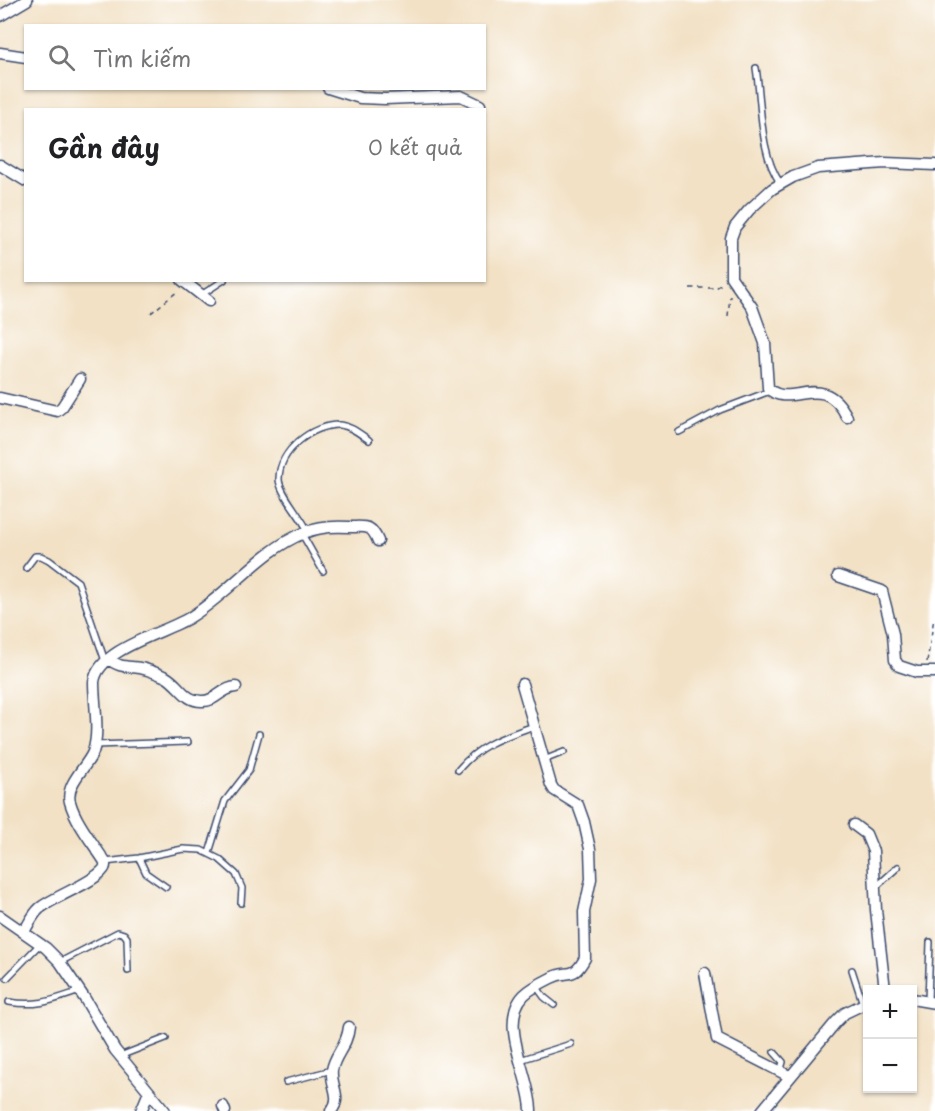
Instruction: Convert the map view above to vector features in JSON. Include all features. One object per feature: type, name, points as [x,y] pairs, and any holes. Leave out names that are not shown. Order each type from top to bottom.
[{"type":"street","points":[[0,16],[27,0]]},
{"type":"street","points":[[0,53],[24,57]]},
{"type":"street","points":[[332,90],[368,98],[461,96],[480,105]]},
{"type":"street","points":[[0,165],[24,179]]},
{"type":"street","points":[[847,417],[841,406],[824,393],[811,392],[780,396],[770,391],[766,384],[765,343],[752,307],[731,277],[731,238],[735,227],[749,210],[772,189],[793,177],[824,166],[935,165]]},
{"type":"street","points":[[184,282],[205,298]]},
{"type":"street","points":[[0,398],[57,411],[80,379]]},
{"type":"street","points":[[24,932],[41,907],[102,871],[105,866],[105,862],[69,801],[71,788],[91,756],[94,745],[94,676],[107,661],[129,645],[170,628],[205,608],[259,562],[305,533],[345,526],[368,528],[374,532],[378,542]]},
{"type":"street","points":[[838,576],[882,591],[893,634],[895,660],[899,666],[917,672],[930,672]]},
{"type":"street","points":[[107,661],[121,666],[142,668],[166,677],[189,699],[197,701],[211,700],[225,689],[236,687]]},
{"type":"street","points":[[522,684],[554,790],[578,806],[584,822],[592,873],[584,912],[585,958],[579,969],[551,978],[536,986],[522,997],[514,1015],[513,1031],[530,1094],[531,1111]]},
{"type":"street","points":[[854,825],[866,834],[873,851],[885,985]]},
{"type":"street","points":[[0,916],[40,944],[60,962],[120,1056],[165,1111]]},
{"type":"street","points":[[705,974],[717,1039],[784,1074]]},
{"type":"street","points":[[762,1111],[784,1074],[845,1013],[863,1004]]},
{"type":"street","points":[[331,1111],[336,1103],[332,1070],[337,1055],[348,1039],[349,1027]]},
{"type":"street","points":[[141,1111],[149,1092]]},
{"type":"lane","points":[[756,68],[770,165],[781,184]]},
{"type":"lane","points":[[205,298],[222,282]]},
{"type":"lane","points":[[679,432],[720,410],[770,391]]},
{"type":"lane","points":[[323,571],[297,510],[282,490],[279,478],[282,467],[291,449],[303,438],[323,428],[340,425],[351,428],[369,440]]},
{"type":"lane","points":[[26,568],[35,556],[41,556],[50,560],[78,582],[107,661]]},
{"type":"lane","points":[[458,770],[470,756],[489,743],[534,726]]},
{"type":"lane","points":[[209,853],[225,801],[249,770],[259,734]]},
{"type":"lane","points":[[94,745],[188,742]]},
{"type":"lane","points":[[544,760],[564,752]]},
{"type":"lane","points":[[105,862],[183,849],[201,850],[219,859],[236,874],[242,888],[241,903]]},
{"type":"lane","points":[[139,858],[146,873],[166,887]]},
{"type":"lane","points":[[875,888],[898,867]]},
{"type":"lane","points":[[60,962],[118,932],[127,938],[128,971]]},
{"type":"lane","points":[[930,942],[931,1002]]},
{"type":"lane","points":[[7,978],[40,944]]},
{"type":"lane","points":[[852,970],[863,998]]},
{"type":"lane","points":[[536,986],[554,1005]]},
{"type":"lane","points":[[9,1002],[29,1005],[43,1004],[80,992]]},
{"type":"lane","points":[[120,1056],[166,1038]]},
{"type":"lane","points":[[520,1060],[571,1044]]},
{"type":"lane","points":[[774,1052],[783,1062],[784,1074]]},
{"type":"lane","points":[[286,1082],[332,1070]]},
{"type":"path","points":[[690,288],[716,288],[731,277]]},
{"type":"path","points":[[728,316],[731,277]]},
{"type":"path","points":[[151,314],[184,282]]},
{"type":"path","points":[[930,672],[934,618]]}]
